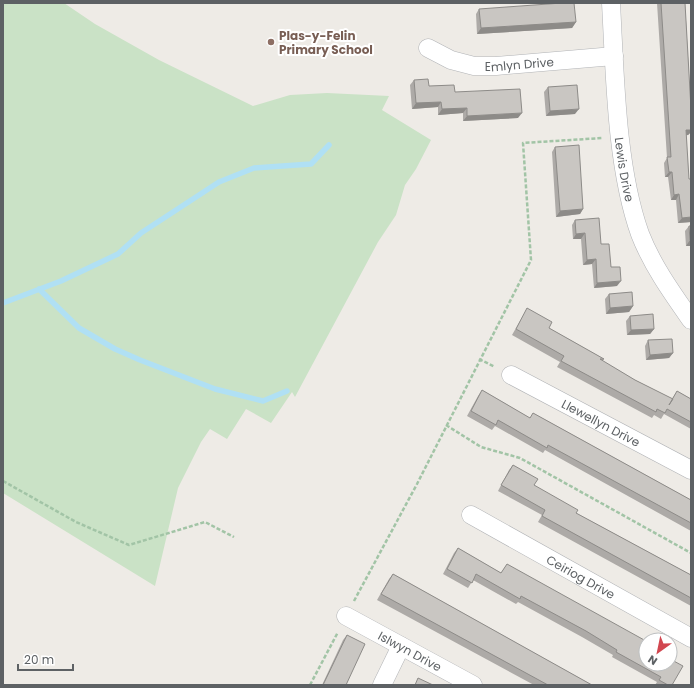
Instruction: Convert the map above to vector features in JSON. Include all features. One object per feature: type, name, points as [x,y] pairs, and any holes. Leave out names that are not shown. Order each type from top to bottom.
[{"type":"street","name":"Lewis Drive","points":[[611,3],[621,138],[630,200],[641,234],[657,268],[691,320]]},
{"type":"street","name":"Emlyn Drive","points":[[428,48],[452,60],[474,66],[496,66],[614,56]]},
{"type":"street","name":"Llewellyn Drive","points":[[511,376],[691,470]]},
{"type":"street","name":"Ceiriog Drive","points":[[471,515],[691,638]]},
{"type":"street","name":"Islwyn Drive","points":[[346,616],[474,685]]},
{"type":"street","points":[[382,685],[400,646]]},
{"type":"path","points":[[310,685],[418,484],[446,425],[531,260],[523,143],[621,138]]},
{"type":"path","points":[[446,425],[481,447],[520,458],[691,553]]},
{"type":"path","points":[[3,481],[76,522],[129,545],[205,522],[234,537]]},
{"type":"green space","points":[[3,3],[64,3],[95,24],[159,60],[253,106],[290,95],[327,93],[389,96],[382,110],[431,140],[416,169],[405,185],[396,215],[378,242],[295,397],[292,392],[271,423],[246,409],[227,439],[210,429],[201,442],[178,488],[155,586],[3,493]]},
{"type":"building","points":[[574,3],[576,22],[481,28],[479,9]]},
{"type":"building","points":[[661,3],[685,3],[691,109],[691,130],[686,130],[689,179],[691,179],[691,217],[682,218],[679,194],[674,195],[672,172],[669,172],[667,157],[671,157]]},
{"type":"building","points":[[428,79],[429,86],[454,85],[455,92],[520,89],[522,113],[467,116],[467,108],[442,109],[441,102],[416,103],[414,80]]},
{"type":"building","points":[[577,85],[579,109],[550,111],[548,87]]},
{"type":"building","points":[[579,145],[583,209],[560,211],[555,147]]},
{"type":"building","points":[[599,218],[601,244],[609,244],[611,267],[620,267],[621,281],[597,283],[596,259],[587,260],[585,233],[576,234],[575,220]]},
{"type":"building","points":[[689,226],[691,226],[691,240],[690,240]]},
{"type":"building","points":[[632,292],[633,306],[610,308],[609,294]]},
{"type":"building","points":[[527,308],[552,322],[549,328],[604,359],[600,359],[635,380],[673,399],[677,391],[691,399],[691,422],[667,409],[665,413],[657,409],[656,412],[561,361],[564,356],[516,329]]},
{"type":"building","points":[[653,314],[654,329],[631,330],[630,316]]},
{"type":"building","points":[[672,339],[673,353],[650,355],[648,340]]},
{"type":"building","points":[[482,390],[530,418],[533,413],[691,500],[691,523],[548,445],[547,448],[498,420],[496,425],[471,411]]},
{"type":"building","points":[[513,465],[538,479],[534,485],[578,510],[576,513],[691,575],[691,598],[542,516],[545,510],[501,485]]},
{"type":"building","points":[[458,548],[501,573],[507,564],[638,637],[638,664],[616,652],[617,650],[586,631],[521,596],[520,599],[476,574],[472,583],[447,569]]},
{"type":"building","points":[[393,574],[592,685],[548,685],[381,594]]},
{"type":"building","points":[[347,635],[365,644],[346,685],[323,685]]},
{"type":"building","points":[[678,663],[683,666],[672,685],[668,685],[659,680],[661,677],[652,672],[678,672]]},
{"type":"building","points":[[418,678],[433,685],[415,685]]},
{"type":"waterway","points":[[3,303],[61,281],[118,254],[141,233],[219,182],[254,168],[311,164],[329,145]]},
{"type":"waterway","points":[[39,289],[79,328],[115,349],[140,360],[215,389],[263,401],[287,391]]},
{"type":"place","name":"Plas-y-Felin Primary School","points":[[271,42]]}]
